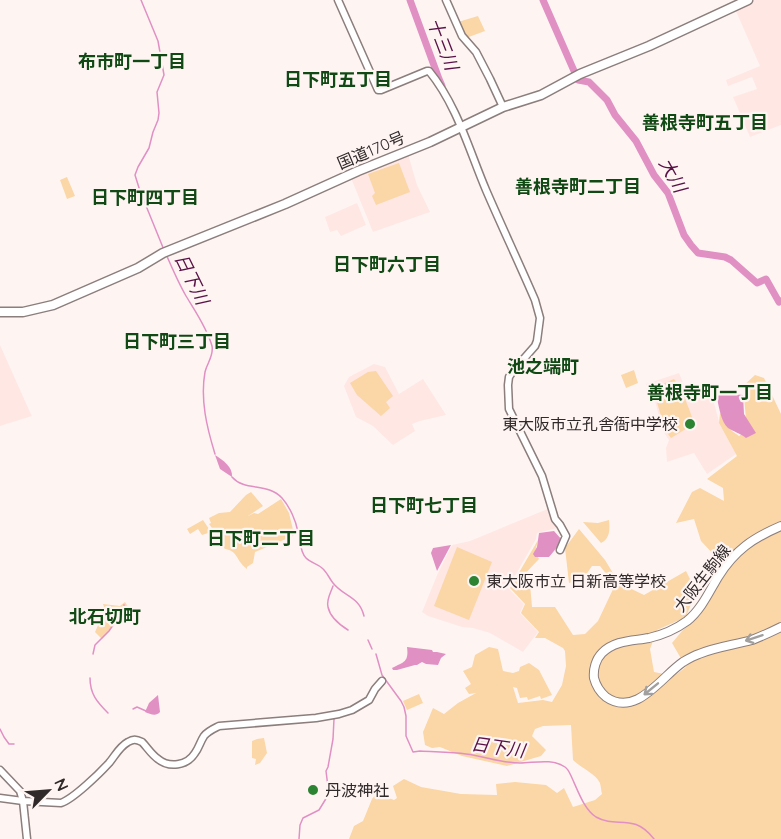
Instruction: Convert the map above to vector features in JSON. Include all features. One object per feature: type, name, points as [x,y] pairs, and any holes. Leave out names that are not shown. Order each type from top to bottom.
[{"type":"highway","name":"国道170号","points":[[0,312],[23,312],[53,305],[138,268],[166,252],[285,204],[461,128],[503,107],[541,95],[578,75],[649,46],[748,0]]},
{"type":"main road","name":"大阪生駒線","points":[[781,526],[747,544],[725,567],[692,617],[679,627],[665,633],[613,645],[598,658],[594,677],[597,687],[609,699],[617,702],[637,700],[681,663],[698,654],[757,638],[781,627]]},
{"type":"street","points":[[338,0],[378,90],[429,71],[453,107],[538,309],[540,325],[535,346],[509,377],[509,409],[542,476],[555,519],[566,536],[560,550]]},
{"type":"street","points":[[446,0],[462,36],[476,52],[503,107]]},
{"type":"street","points":[[0,798],[22,801],[65,801],[87,786],[118,750],[130,741],[142,742],[161,761],[179,764],[193,756],[204,736],[219,726],[316,718],[344,712],[369,700],[375,688],[382,681]]},
{"type":"street","points":[[0,770],[20,791],[27,839]]},
{"type":"shaded area","points":[[755,0],[781,0],[781,125],[750,137],[733,97],[757,89],[752,77],[728,86],[726,80],[760,66],[735,9]]},
{"type":"shaded area","points":[[478,16],[485,31],[466,38],[458,22]]},
{"type":"shaded area","points":[[408,154],[417,185],[430,212],[373,232],[351,178]]},
{"type":"shaded area","points":[[399,163],[410,192],[376,205],[372,196],[375,193],[368,174]]},
{"type":"shaded area","points":[[67,177],[75,196],[67,199],[60,180]]},
{"type":"shaded area","points":[[357,203],[366,225],[341,236],[337,230],[330,232],[325,217]]},
{"type":"shaded area","points":[[0,345],[32,416],[0,426]]},
{"type":"shaded area","points":[[374,364],[385,367],[399,394],[423,379],[446,415],[412,424],[415,431],[393,445],[373,426],[356,417],[344,386],[349,377]]},
{"type":"shaded area","points":[[634,370],[638,383],[626,388],[621,375]]},
{"type":"shaded area","points":[[376,371],[393,396],[386,402],[390,408],[381,416],[357,395],[350,383],[368,372]]},
{"type":"shaded area","name":"東大阪市立孔舎衙中学校","points":[[679,373],[687,392],[687,400],[712,396],[720,425],[736,454],[707,474],[694,453],[667,462],[666,448],[669,440],[663,431],[655,401],[646,384]]},
{"type":"shaded area","points":[[755,375],[764,378],[781,414],[781,839],[349,839],[354,826],[363,821],[377,793],[394,800],[397,798],[393,786],[404,779],[421,787],[461,794],[497,795],[496,784],[515,782],[546,785],[557,793],[564,788],[573,807],[595,800],[602,794],[598,779],[573,760],[571,725],[543,726],[535,729],[532,736],[546,750],[541,756],[507,766],[462,756],[440,747],[432,748],[425,745],[423,732],[433,708],[444,714],[476,693],[469,694],[465,688],[471,684],[463,671],[472,667],[475,655],[489,647],[498,649],[503,671],[513,673],[529,663],[539,670],[552,695],[528,700],[527,697],[520,698],[517,688],[513,687],[518,703],[543,700],[552,702],[562,685],[566,666],[565,651],[545,638],[535,638],[539,632],[521,613],[525,604],[510,588],[538,540],[535,552],[539,559],[520,579],[530,584],[532,607],[555,607],[573,635],[585,634],[598,621],[615,585],[600,566],[592,566],[583,579],[569,583],[565,548],[579,529],[605,560],[619,583],[644,595],[686,571],[691,581],[689,591],[693,599],[686,617],[657,630],[650,649],[654,672],[674,676],[686,667],[672,643],[700,615],[728,570],[701,541],[694,519],[676,523],[692,492],[700,488],[724,501],[723,488],[707,479],[737,456],[719,423],[720,413],[732,431],[739,436],[747,430],[743,386]]},
{"type":"shaded area","points":[[674,379],[678,385],[682,384],[694,424],[671,438],[665,430],[653,388]]},
{"type":"shaded area","points":[[720,393],[743,395],[744,414],[756,433],[746,438],[728,428],[717,398]]},
{"type":"shaded area","points":[[215,455],[229,467],[232,477],[220,469]]},
{"type":"shaded area","points":[[251,492],[263,506],[248,516],[258,514],[281,499],[289,513],[294,534],[255,552],[253,563],[247,569],[234,553],[219,544],[209,524],[211,523],[209,518],[219,513],[230,512]]},
{"type":"shaded area","name":"東大阪市立 日新高等学校","points":[[550,508],[557,528],[537,533],[536,539],[508,588],[524,604],[520,613],[538,632],[523,652],[490,633],[462,627],[422,612],[452,545],[470,541]]},
{"type":"shaded area","points":[[203,520],[211,532],[202,535],[198,529],[190,534],[187,529]]},
{"type":"shaded area","points":[[609,520],[608,536],[601,543],[583,522],[598,523]]},
{"type":"shaded area","points":[[554,531],[562,540],[554,551],[549,557],[535,557],[533,554],[537,547],[539,533]]},
{"type":"shaded area","points":[[451,545],[437,571],[431,553],[433,548]]},
{"type":"shaded area","points":[[457,547],[492,562],[469,620],[434,606]]},
{"type":"shaded area","points":[[125,602],[130,614],[119,620],[102,639],[95,632],[105,610],[103,604],[120,606]]},
{"type":"shaded area","points":[[407,647],[446,654],[438,665],[422,662],[393,670],[392,668],[406,659]]},
{"type":"shaded area","points":[[419,694],[423,703],[407,710],[403,701]]},
{"type":"shaded area","points":[[158,695],[160,712],[155,715],[145,712],[149,703]]},
{"type":"shaded area","points":[[264,738],[267,753],[260,763],[255,765],[256,759],[252,758],[252,741]]},
{"type":"waterway","name":"日下川","points":[[141,0],[158,41],[164,75],[157,92],[158,120],[149,148],[135,175],[164,250]]},
{"type":"waterway","name":"十三川","points":[[410,0],[442,86]]},
{"type":"waterway","name":"大川","points":[[543,0],[578,80],[589,82],[607,100],[615,115],[636,141],[654,175],[668,193],[684,235],[691,245],[698,253],[731,260],[757,283],[766,279],[779,302],[781,301]]},
{"type":"waterway","name":"日下川","points":[[166,254],[212,346],[205,372],[203,393],[207,424],[215,454]]},
{"type":"waterway","name":"日下川","points":[[232,477],[237,482],[270,490],[282,498],[294,519],[304,555],[322,568],[337,588],[359,604],[364,616]]},
{"type":"waterway","points":[[333,586],[328,602],[329,611],[348,630]]},
{"type":"waterway","points":[[93,654],[95,645],[127,610],[124,605]]},
{"type":"waterway","name":"日下川","points":[[368,640],[372,649]]},
{"type":"waterway","name":"日下川","points":[[376,654],[382,675],[404,707],[406,736],[413,752],[455,753],[513,763],[560,764],[568,771],[592,814],[611,822],[632,823],[654,839]]},
{"type":"waterway","points":[[90,678],[91,689],[95,697],[108,713]]},
{"type":"waterway","points":[[133,709],[137,707],[146,711]]},
{"type":"waterway","points":[[299,839],[303,818],[319,810],[327,797],[326,771],[333,739],[334,719]]},
{"type":"waterway","points":[[0,729],[9,744],[14,744]]},
{"type":"place","name":"東大阪市立孔舎衙中学校","points":[[690,424]]},
{"type":"place","name":"東大阪市立 日新高等学校","points":[[474,581]]},
{"type":"place","name":"丹波神社","points":[[313,790]]},
{"type":"district","name":"布市町一丁目","points":[[132,61]]},
{"type":"district","name":"日下町五丁目","points":[[338,79]]},
{"type":"district","name":"善根寺町五丁目","points":[[705,122]]},
{"type":"district","name":"善根寺町二丁目","points":[[578,186]]},
{"type":"district","name":"日下町四丁目","points":[[145,197]]},
{"type":"district","name":"日下町六丁目","points":[[387,264]]},
{"type":"district","name":"日下町三丁目","points":[[177,341]]},
{"type":"district","name":"池之端町","points":[[543,366]]},
{"type":"district","name":"善根寺町一丁目","points":[[710,392]]},
{"type":"district","name":"日下町七丁目","points":[[424,505]]},
{"type":"district","name":"日下町二丁目","points":[[261,538]]},
{"type":"district","name":"北石切町","points":[[105,616]]}]
